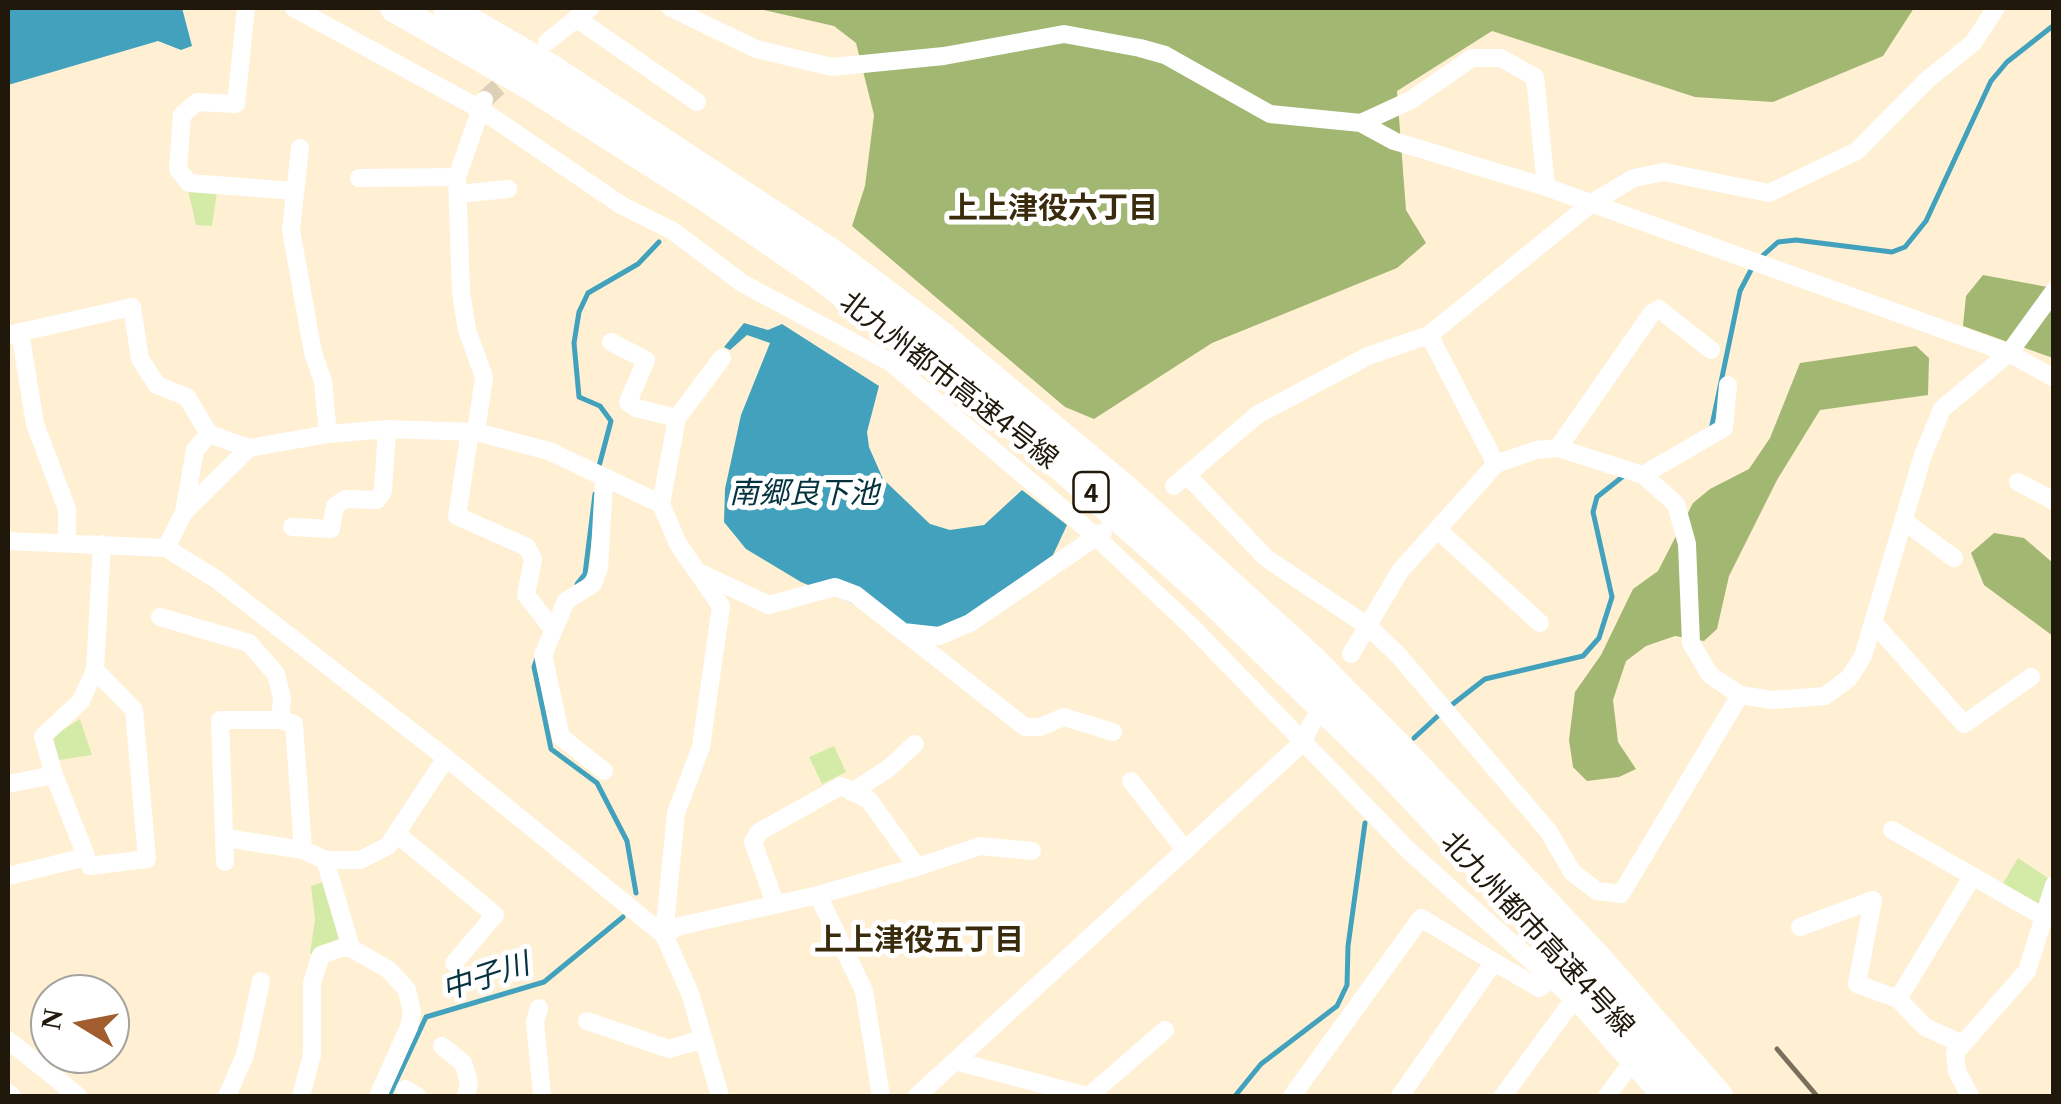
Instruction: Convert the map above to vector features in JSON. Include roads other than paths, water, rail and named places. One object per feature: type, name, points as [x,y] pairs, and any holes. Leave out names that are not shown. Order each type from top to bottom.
[{"type":"highway","name":"北九州都市高速4号線","points":[[394,8],[532,87],[739,220],[912,344],[1021,432],[1206,595],[1387,770],[1579,974],[1687,1096]]},
{"type":"highway","name":"北九州都市高速4号線","points":[[447,8],[549,67],[817,242],[1036,412],[1312,658],[1495,847],[1720,1096]]},
{"type":"street","points":[[246,8],[236,104],[197,102],[182,115],[178,169],[189,183],[295,191]]},
{"type":"street","points":[[294,8],[482,104],[621,205],[672,231],[742,283],[890,362],[1100,534],[1409,850],[1574,999],[1633,1061],[1660,1096]]},
{"type":"street","points":[[671,8],[756,49],[832,67],[944,56],[1064,34],[1165,55],[1242,103],[1270,114],[1361,123],[1394,141],[1594,202],[2009,353],[2054,378]]},
{"type":"street","points":[[1740,694],[1621,894],[1597,891],[1572,872],[1549,832],[1437,699],[1369,628],[1266,558],[1181,481],[1257,416],[1368,356],[1429,335],[1594,202],[1650,172],[1751,192],[1785,188],[1857,151],[1927,80],[1973,43],[1996,8]]},
{"type":"street","points":[[546,42],[583,13],[697,102]]},
{"type":"street","points":[[1361,123],[1411,100],[1472,58],[1501,58],[1535,77],[1546,187]]},
{"type":"street","points":[[482,104],[457,185],[461,292],[468,330],[484,377],[457,516],[527,546],[533,559],[526,595],[552,628]]},
{"type":"street","points":[[300,148],[290,230],[313,353],[323,381],[328,434]]},
{"type":"street","points":[[360,178],[508,190]]},
{"type":"street","points":[[1351,654],[1400,571],[1496,464],[1536,450],[1558,448],[1640,473],[1676,504],[1687,544],[1691,643],[1710,675],[1740,694],[1772,700],[1824,696],[1849,678],[1862,656],[1942,410],[2009,353],[2054,290]]},
{"type":"street","points":[[67,543],[67,508],[34,424],[14,333],[132,308],[140,358],[156,385],[187,397],[209,434],[249,448],[328,434],[387,429],[473,431],[550,451],[604,481],[661,504]]},
{"type":"street","points":[[1558,448],[1652,313],[1659,309],[1711,350]]},
{"type":"street","points":[[1429,335],[1496,464]]},
{"type":"street","points":[[611,342],[646,360],[628,402],[636,408],[678,418]]},
{"type":"street","points":[[664,935],[676,813],[701,747],[721,606],[695,570],[661,504],[678,418],[722,358]]},
{"type":"street","points":[[1640,473],[1724,428],[1728,385]]},
{"type":"street","points":[[292,527],[331,530],[335,506],[345,500],[378,500],[387,429]]},
{"type":"street","points":[[166,548],[184,512],[195,450],[209,434]]},
{"type":"street","points":[[184,512],[249,448]]},
{"type":"street","points":[[604,481],[599,568],[593,584],[566,601],[543,655],[561,737],[604,771]]},
{"type":"street","points":[[2018,482],[2054,501]]},
{"type":"street","points":[[1904,521],[1954,558]]},
{"type":"street","points":[[1439,531],[1540,623]]},
{"type":"street","points":[[903,632],[938,636],[970,623],[1100,534]]},
{"type":"street","points":[[8,541],[166,548],[206,572],[446,758],[664,935],[690,994],[720,1096]]},
{"type":"street","points":[[95,670],[134,710],[147,860],[90,866],[43,736],[81,701],[95,670],[102,544]]},
{"type":"street","points":[[695,570],[744,597],[769,604],[836,587],[856,595],[1025,727],[1040,727],[1064,717],[1113,732]]},
{"type":"street","points":[[160,617],[249,643],[276,674],[282,698],[280,720]]},
{"type":"street","points":[[1873,622],[1964,724],[2030,677]]},
{"type":"street","points":[[226,862],[220,720],[280,720],[294,724],[303,850]]},
{"type":"street","points":[[917,1096],[959,1062],[1302,743],[1313,721]]},
{"type":"street","points":[[852,792],[889,768],[915,744]]},
{"type":"street","points":[[226,838],[303,850],[325,860],[360,860],[378,854],[397,834],[446,758]]},
{"type":"street","points":[[8,784],[54,775]]},
{"type":"street","points":[[1130,781],[1186,851]]},
{"type":"street","points":[[775,903],[753,842],[758,832],[841,786],[869,800],[916,866]]},
{"type":"street","points":[[1892,830],[2044,917]]},
{"type":"street","points":[[397,834],[495,914],[454,963]]},
{"type":"street","points":[[664,935],[680,926],[818,895],[980,846],[1032,851]]},
{"type":"street","points":[[8,876],[86,856]]},
{"type":"street","points":[[325,860],[351,948],[388,970],[407,990],[412,1013],[378,1096]]},
{"type":"street","points":[[1898,1000],[1972,876]]},
{"type":"street","points":[[1970,1096],[1957,1072],[1956,1053],[1960,1043],[2027,971],[2054,885]]},
{"type":"street","points":[[818,895],[864,991],[881,1096]]},
{"type":"street","points":[[1800,927],[1872,900],[1858,984],[1898,1000],[1924,1027],[1960,1043]]},
{"type":"street","points":[[1292,1096],[1421,918],[1539,988],[1552,978]]},
{"type":"street","points":[[301,1096],[312,1055],[312,983],[321,955],[351,948]]},
{"type":"street","points":[[1400,1096],[1494,962]]},
{"type":"street","points":[[226,1096],[245,1054],[261,981]]},
{"type":"street","points":[[1502,1096],[1574,999]]},
{"type":"street","points":[[539,1008],[535,1022],[542,1096]]},
{"type":"street","points":[[587,1021],[669,1050],[704,1039]]},
{"type":"street","points":[[959,1062],[1088,1096],[1164,1030]]},
{"type":"street","points":[[8,1040],[78,1096]]},
{"type":"street","points":[[442,1046],[463,1063],[469,1082],[466,1096]]},
{"type":"street","points":[[1607,1096],[1633,1061]]},
{"type":"water","points":[[8,8],[182,8],[192,46],[181,50],[158,41],[8,85]]},
{"type":"water","name":"南郷良下池","points":[[744,323],[768,330],[782,324],[879,386],[867,432],[869,447],[883,479],[930,524],[950,530],[984,525],[1022,490],[1067,525],[1053,555],[962,620],[935,628],[911,628],[801,582],[746,549],[724,522],[725,489],[741,415],[770,343],[747,335],[730,350],[724,347]]},
{"type":"waterway","points":[[1759,259],[1778,242],[1796,240],[1892,252],[1905,247],[1926,221],[1991,81],[2007,62],[2054,25]]},
{"type":"waterway","name":"中子川","points":[[598,470],[611,421],[600,406],[579,397],[574,343],[579,312],[588,293],[638,264],[659,242]]},
{"type":"waterway","points":[[1711,430],[1740,291],[1752,268]]},
{"type":"waterway","points":[[1449,707],[1485,679],[1583,656],[1599,638],[1612,597],[1593,512],[1597,497],[1626,474]]},
{"type":"waterway","name":"中子川","points":[[577,584],[585,574],[595,494]]},
{"type":"waterway","name":"中子川","points":[[537,658],[534,667],[551,749],[597,783],[627,841],[636,893]]},
{"type":"waterway","points":[[1414,738],[1440,714]]},
{"type":"waterway","points":[[1235,1096],[1261,1064],[1337,1006],[1347,985],[1348,946],[1365,823]]},
{"type":"waterway","name":"中子川","points":[[389,1096],[426,1017],[544,982],[623,917]]},
{"type":"tunnel","points":[[485,99],[517,70]]},
{"type":"railway","points":[[1777,1049],[1817,1096]]},
{"type":"district","name":"上上津役六丁目","points":[[1053,207]]},
{"type":"district","name":"上上津役五丁目","points":[[919,939]]}]
